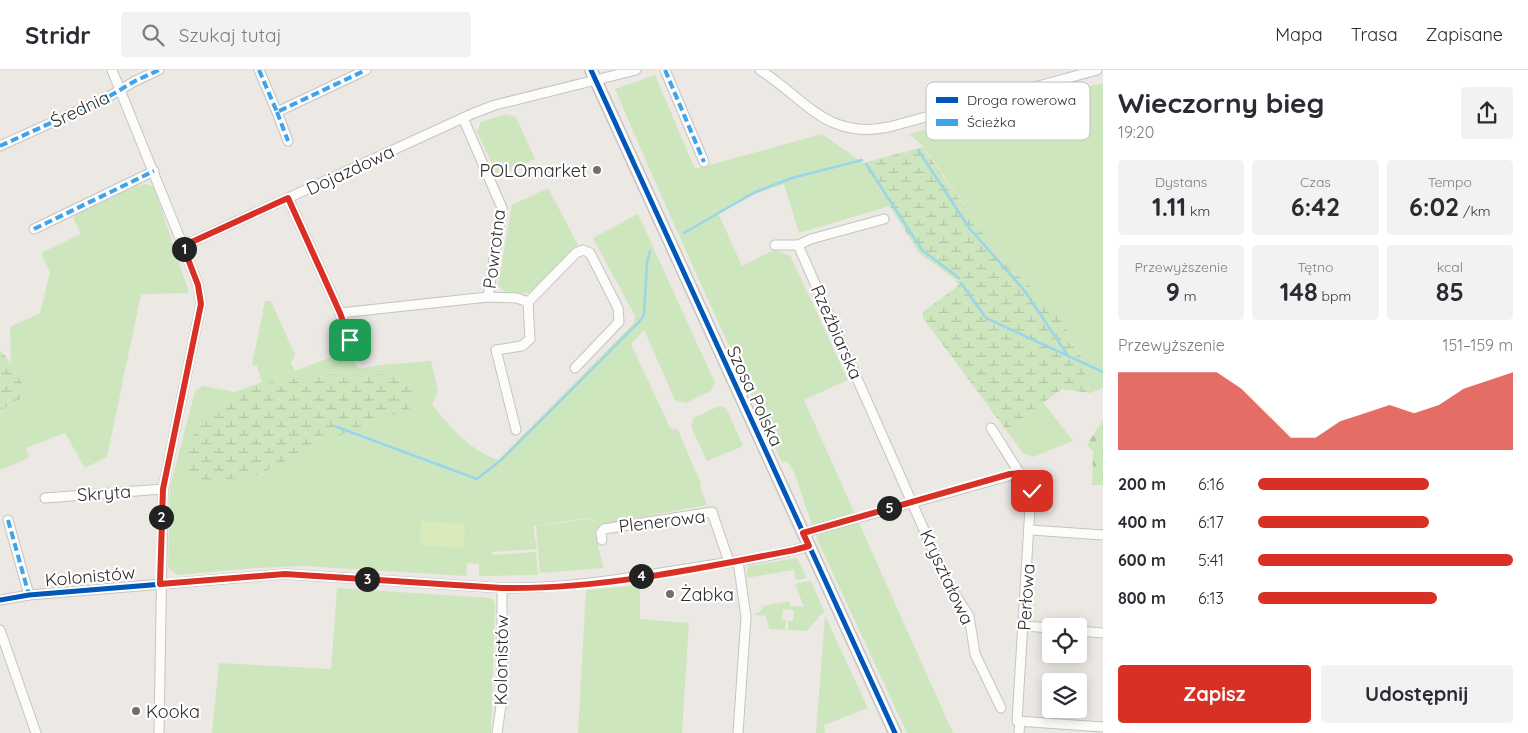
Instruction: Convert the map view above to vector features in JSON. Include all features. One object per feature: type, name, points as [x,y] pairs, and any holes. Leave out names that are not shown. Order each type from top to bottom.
[{"type":"street","points":[[112,70],[198,285],[201,304],[163,489],[158,733]]},
{"type":"street","name":"Średnia","points":[[0,146],[108,97],[159,70]]},
{"type":"street","points":[[259,70],[288,142]]},
{"type":"street","points":[[277,112],[366,70]]},
{"type":"street","name":"Szosa Polska","points":[[591,70],[895,733]]},
{"type":"street","name":"Dojazdowa","points":[[183,246],[495,105],[636,70]]},
{"type":"street","points":[[665,70],[704,162]]},
{"type":"street","points":[[760,70],[823,119],[846,127],[867,130],[889,127],[926,117]]},
{"type":"street","points":[[1053,82],[1097,70]]},
{"type":"street","name":"Powrotna","points":[[463,118],[502,208],[488,297]]},
{"type":"street","points":[[34,229],[154,171]]},
{"type":"street","points":[[288,198],[340,313],[350,340]]},
{"type":"street","points":[[775,245],[798,245],[811,239],[884,219]]},
{"type":"street","name":"Rzeźbiarska","points":[[798,245],[913,501]]},
{"type":"street","points":[[516,430],[496,350],[522,346],[530,339],[528,302],[576,253],[583,250],[590,253],[618,308],[619,322],[575,368]]},
{"type":"street","name":"Powrotna","points":[[340,313],[488,297],[517,298],[528,302]]},
{"type":"street","name":"Perłowa","points":[[991,428],[1012,457],[1020,473],[1028,481],[1032,491],[1031,530],[1016,721],[1020,721],[1019,733]]},
{"type":"street","points":[[803,533],[913,501],[1020,473]]},
{"type":"street","name":"Skryta","points":[[45,498],[163,489]]},
{"type":"street","name":"Kryształowa","points":[[913,501],[948,584],[969,616],[975,654],[1002,708]]},
{"type":"street","name":"Plenerowa","points":[[602,540],[601,533],[604,529],[712,512],[733,562]]},
{"type":"street","name":"Kolonistów","points":[[8,520],[29,595]]},
{"type":"street","points":[[1031,530],[1103,536]]},
{"type":"street","name":"Kolonistów","points":[[0,600],[29,595],[285,574],[502,588],[538,587],[634,577],[733,562],[809,546]]},
{"type":"street","points":[[733,562],[746,617],[738,733]]},
{"type":"street","name":"Kolonistów","points":[[497,733],[502,699],[502,588]]},
{"type":"street","points":[[1024,626],[1042,627]]},
{"type":"street","points":[[0,630],[36,733]]},
{"type":"street","points":[[1087,632],[1103,633]]},
{"type":"street","points":[[1020,721],[1103,728]]},
{"type":"green space","points":[[655,75],[695,169],[822,134],[863,163],[890,206],[799,233],[784,184],[758,193],[718,213],[742,266],[774,250],[790,255],[848,380],[804,400],[953,733],[907,733],[817,539],[794,472],[787,461],[782,463],[676,229],[615,89]]},
{"type":"green space","points":[[1103,83],[1103,388],[1090,393],[1080,353],[1056,310],[1002,261],[924,147],[909,134],[926,130],[926,140],[1090,140],[1090,86]]},
{"type":"green space","points":[[506,114],[516,117],[535,159],[498,176],[477,132],[481,122]]},
{"type":"green space","points":[[923,147],[1002,261],[1056,310],[1080,353],[1090,393],[1062,389],[1006,430],[923,318],[923,312],[958,286],[956,280],[919,253],[863,163]]},
{"type":"green space","points":[[146,184],[154,187],[189,293],[141,294],[107,457],[85,468],[65,433],[26,448],[29,458],[0,470],[0,411],[28,394],[11,363],[10,327],[40,313],[50,272],[41,253],[81,234],[74,220],[75,215],[136,186]]},
{"type":"green space","points":[[548,188],[578,245],[533,292],[509,295],[498,286],[512,205]]},
{"type":"green space","points":[[638,214],[715,383],[711,391],[686,403],[675,400],[644,330],[631,344],[670,428],[678,430],[701,484],[700,487],[707,505],[600,525],[589,518],[533,526],[537,549],[492,552],[492,555],[536,552],[538,575],[479,576],[479,564],[467,563],[466,576],[304,566],[177,575],[168,568],[170,487],[195,391],[203,386],[235,392],[262,382],[257,366],[252,365],[265,301],[271,301],[295,355],[291,363],[295,371],[347,351],[359,369],[379,365],[431,361],[438,392],[432,405],[454,430],[470,444],[479,451],[498,460],[634,323],[635,316],[593,238]]},
{"type":"green space","points":[[0,350],[11,363],[28,394],[0,411]]},
{"type":"green space","points":[[328,374],[402,374],[420,386],[411,408],[321,443],[256,476],[203,482],[188,469],[188,444],[210,409],[260,384]]},
{"type":"green space","points":[[1043,402],[1073,441],[1033,457],[1023,453],[1006,430]]},
{"type":"green space","points":[[719,406],[726,408],[743,446],[707,461],[691,427],[694,418]]},
{"type":"green space","points":[[1103,419],[1103,485],[1092,485],[1093,451],[1087,445]]},
{"type":"green space","points":[[589,519],[600,525],[595,531],[603,568],[540,573],[536,526]]},
{"type":"green space","points":[[421,521],[465,524],[464,548],[420,545]]},
{"type":"green space","points":[[797,558],[807,578],[796,580],[794,570],[746,578],[748,566]]},
{"type":"green space","points":[[811,581],[824,611],[807,631],[788,630],[788,621],[793,621],[794,610],[783,609],[782,620],[786,620],[785,630],[769,629],[766,616],[754,615],[760,612],[763,606],[789,601],[790,606],[804,607],[795,584]]},
{"type":"green space","points":[[640,585],[640,619],[689,623],[682,733],[578,733],[586,590]]},
{"type":"green space","points":[[337,588],[491,598],[495,603],[491,733],[212,733],[219,663],[331,669]]},
{"type":"green space","points":[[825,616],[868,708],[824,725],[825,733],[816,733]]},
{"type":"waterway","points":[[918,150],[970,229],[1024,290],[1067,354]]},
{"type":"waterway","points":[[684,233],[755,192],[792,178],[862,160]]},
{"type":"waterway","points":[[866,164],[922,250],[959,278]]},
{"type":"waterway","points":[[337,427],[477,479],[500,461],[639,322],[644,315],[647,263],[650,251]]},
{"type":"waterway","points":[[961,283],[986,318],[1103,372]]},
{"type":"marked path","points":[[0,146],[108,97],[135,81],[159,70]]},
{"type":"marked path","points":[[259,70],[277,112],[366,70]]},
{"type":"marked path","points":[[665,70],[704,162]]},
{"type":"marked path","points":[[277,112],[288,141]]},
{"type":"marked path","points":[[34,229],[154,171]]},
{"type":"marked path","points":[[8,520],[29,595]]},
{"type":"cycle path","points":[[591,70],[895,733]]},
{"type":"cycle path","points":[[0,600],[29,595],[285,574],[502,588],[550,587],[621,579],[736,561],[809,546]]},
{"type":"place","name":"POLOmarket","points":[[597,170]]},
{"type":"place","name":"Żabka","points":[[670,594]]},
{"type":"place","name":"Kooka","points":[[136,711]]},
{"type":"route","points":[[350,340],[340,313],[288,198],[183,246],[198,285],[201,304],[163,489],[160,584],[285,574],[519,588],[634,577],[738,561],[809,546],[803,533],[1010,474],[1020,473],[1028,481],[1032,491]]}]
